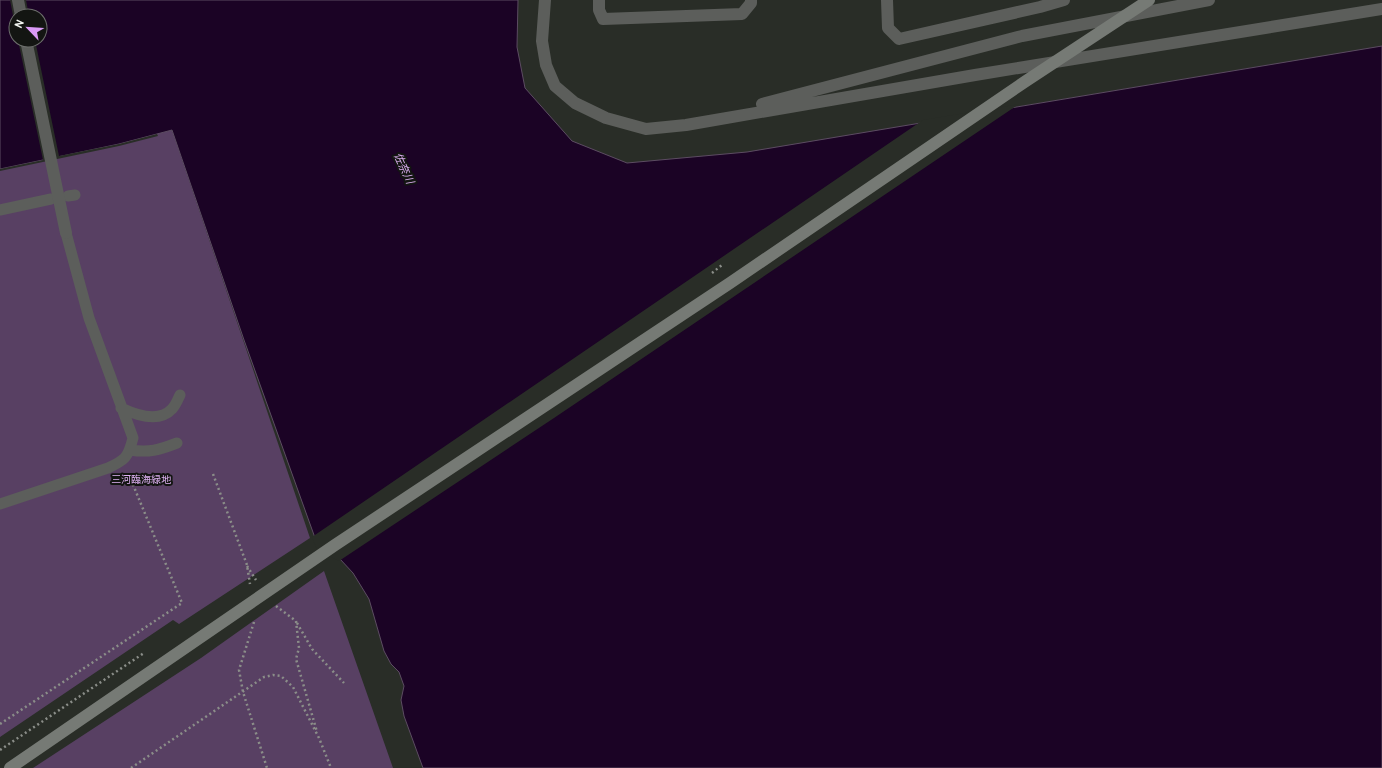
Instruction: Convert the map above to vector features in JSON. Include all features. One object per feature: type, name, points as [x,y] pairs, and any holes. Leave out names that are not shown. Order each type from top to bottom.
[{"type":"street","points":[[545,0],[542,41],[546,65],[555,86],[575,103],[606,118],[646,129],[686,125],[983,74],[1382,9]]},
{"type":"street","points":[[599,0],[599,10],[603,20],[742,14],[751,3],[751,0]]},
{"type":"street","points":[[887,0],[888,28],[899,39],[1040,8],[1064,0]]},
{"type":"street","points":[[10,768],[335,545],[730,283],[1026,81],[1149,0]]},
{"type":"street","points":[[686,125],[1022,36],[1209,0]]},
{"type":"street","points":[[28,48],[66,233]]},
{"type":"lane","points":[[0,210],[51,199]]},
{"type":"lane","points":[[0,504],[108,468],[123,461],[130,450],[133,438],[89,318],[66,233]]},
{"type":"lane","points":[[121,408],[149,417],[162,415],[172,409],[180,395]]},
{"type":"lane","points":[[130,450],[143,452],[160,449],[177,443]]},
{"type":"path","points":[[710,273],[724,264]]},
{"type":"path","points":[[0,724],[182,603],[123,461]]},
{"type":"path","points":[[247,565],[258,583]]},
{"type":"path","points":[[249,582],[256,578]]},
{"type":"path","points":[[275,605],[296,621],[312,649],[344,683]]},
{"type":"path","points":[[296,621],[299,648],[296,659],[301,681],[319,738],[331,768]]},
{"type":"path","points":[[0,750],[151,649]]},
{"type":"path","points":[[131,768],[264,677],[273,675],[281,676],[293,687],[319,738]]},
{"type":"green space","name":"三河臨海緑地","points":[[172,130],[310,538],[179,624],[173,620],[0,737],[0,169]]},
{"type":"green space","points":[[324,571],[393,768],[33,768],[201,658]]},
{"type":"water","name":"佐奈川","points":[[0,0],[518,0],[517,47],[525,88],[572,141],[627,163],[747,152],[1382,46],[1382,768],[423,768],[404,716],[401,700],[404,686],[399,672],[391,664],[384,651],[369,599],[353,573],[340,559],[319,549],[244,340],[172,130],[119,144],[0,169]]},
{"type":"pier","points":[[10,0],[26,0],[28,8],[12,8]]},
{"type":"pier","points":[[20,48],[37,48],[59,156],[119,144],[157,134],[158,136],[119,146],[0,171],[0,169],[43,160]]},
{"type":"pier","points":[[1019,104],[554,418],[339,561],[317,550],[312,537],[923,120]]}]
